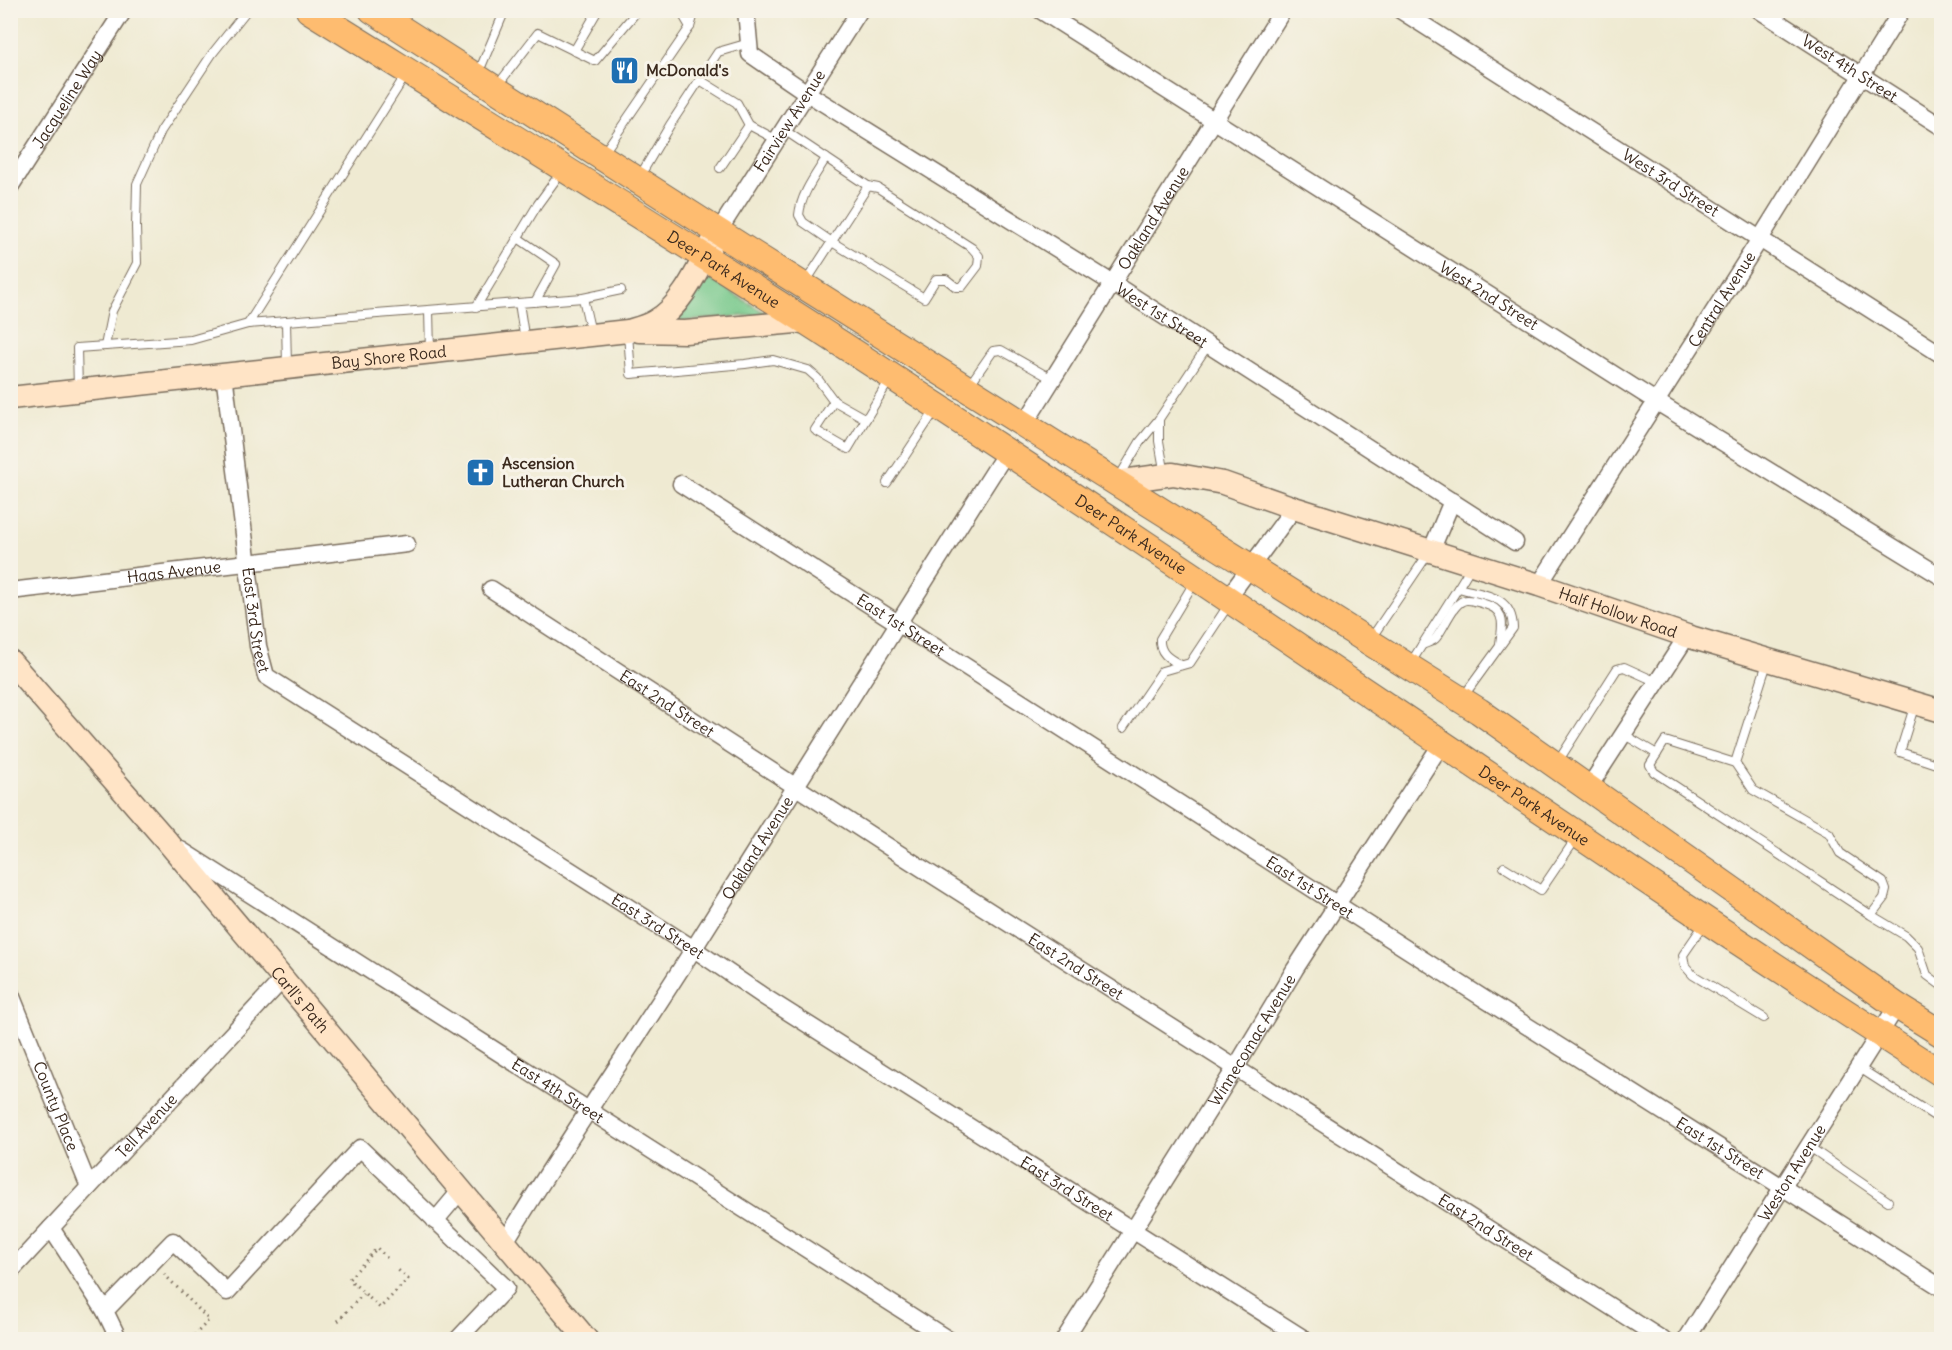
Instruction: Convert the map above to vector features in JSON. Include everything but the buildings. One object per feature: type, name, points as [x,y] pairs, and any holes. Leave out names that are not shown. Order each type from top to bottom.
[{"type":"main road","name":"Deer Park Avenue","points":[[309,10],[892,376],[1941,1074]]},
{"type":"main road","name":"Deer Park Avenue","points":[[372,10],[718,232],[1461,700],[1589,787],[1897,1006],[1941,1034]]},
{"type":"street","name":"Jacqueline Way","points":[[10,187],[124,10]]},
{"type":"street","points":[[747,10],[749,43]]},
{"type":"street","name":"Fairview Avenue","points":[[718,232],[861,10]]},
{"type":"street","name":"West 2nd Street","points":[[1040,10],[1657,402],[1941,577]]},
{"type":"street","name":"Oakland Avenue","points":[[1024,425],[1283,10]]},
{"type":"street","name":"West 3rd Street","points":[[1400,10],[1941,355]]},
{"type":"street","name":"West 4th Street","points":[[1759,10],[1941,127]]},
{"type":"street","name":"Central Avenue","points":[[1539,585],[1760,239],[1902,10]]},
{"type":"street","name":"West 1st Street","points":[[749,43],[750,54],[807,93],[1112,283],[1515,542]]},
{"type":"street","name":"Bay Shore Road","points":[[10,398],[628,331],[656,321],[669,311],[693,277],[718,232]]},
{"type":"street","points":[[628,331],[685,332],[807,321]]},
{"type":"street","name":"East 3rd Street","points":[[224,374],[246,564],[258,646],[266,676],[1306,1340]]},
{"type":"street","name":"Oakland Avenue","points":[[505,1242],[694,949],[896,624],[1007,452]]},
{"type":"street","name":"Half Hollow Road","points":[[1116,482],[1173,474],[1223,483],[1294,508],[1539,585],[1687,636],[1941,711]]},
{"type":"street","name":"East 1st Street","points":[[681,484],[896,624],[1941,1288]]},
{"type":"street","points":[[1431,551],[1452,501]]},
{"type":"street","points":[[1229,600],[1250,567],[1294,508]]},
{"type":"street","name":"Haas Avenue","points":[[10,591],[407,544]]},
{"type":"street","name":"East 2nd Street","points":[[491,589],[796,787],[1663,1340]]},
{"type":"street","points":[[1589,787],[1687,636]]},
{"type":"street","name":"Carll's Path","points":[[10,661],[166,840],[587,1340]]},
{"type":"street","name":"Winnecomac Avenue","points":[[1064,1340],[1295,969],[1442,743]]},
{"type":"street","name":"East 4th Street","points":[[166,840],[949,1340]]},
{"type":"street","name":"Tell Avenue","points":[[10,1272],[282,980]]},
{"type":"street","name":"County Place","points":[[10,992],[89,1187]]},
{"type":"street","name":"Weston Avenue","points":[[1686,1340],[1897,1006]]},
{"type":"street","points":[[105,1311],[173,1241],[227,1292],[360,1148],[506,1288],[457,1340]]},
{"type":"street","points":[[435,1221],[461,1190]]},
{"type":"street","points":[[51,1228],[105,1311],[119,1340]]},
{"type":"lane","points":[[105,346],[112,311],[137,263],[137,184],[161,130],[212,54],[247,10]]},
{"type":"lane","points":[[486,83],[505,10]]},
{"type":"lane","points":[[574,51],[598,10]]},
{"type":"lane","points":[[486,83],[538,33],[595,61],[638,10]]},
{"type":"lane","points":[[680,10],[690,27]]},
{"type":"lane","points":[[601,157],[690,27],[695,11]]},
{"type":"lane","points":[[637,180],[718,52],[749,43]]},
{"type":"lane","points":[[248,324],[407,71]]},
{"type":"lane","points":[[700,80],[736,103],[749,125],[780,135],[826,158],[972,248],[979,256],[978,266],[962,287],[956,287],[946,279],[936,279],[924,298],[803,222],[799,215],[805,193],[826,158]]},
{"type":"lane","points":[[720,168],[749,125]]},
{"type":"lane","points":[[476,307],[564,168]]},
{"type":"lane","points":[[803,285],[868,186]]},
{"type":"lane","points":[[518,238],[556,264],[535,302]]},
{"type":"lane","points":[[78,390],[77,348],[191,340],[248,324],[583,298],[621,290]]},
{"type":"lane","points":[[583,298],[591,335]]},
{"type":"lane","points":[[519,303],[525,342]]},
{"type":"lane","points":[[429,310],[430,351]]},
{"type":"lane","points":[[286,321],[287,367]]},
{"type":"lane","points":[[628,331],[632,374],[773,360],[808,370],[834,401],[866,419]]},
{"type":"lane","points":[[1116,482],[1140,442],[1159,419],[1208,345]]},
{"type":"lane","points":[[967,389],[993,351],[1001,350],[1052,379]]},
{"type":"lane","points":[[834,401],[815,430],[848,449],[892,376]]},
{"type":"lane","points":[[887,483],[937,406]]},
{"type":"lane","points":[[1159,419],[1159,441],[1165,475]]},
{"type":"lane","points":[[1369,641],[1431,551]]},
{"type":"lane","points":[[1408,666],[1472,564]]},
{"type":"lane","points":[[1181,665],[1170,660],[1163,652],[1160,639],[1197,579]]},
{"type":"lane","points":[[1458,588],[1500,600],[1512,616],[1513,628],[1461,700]]},
{"type":"lane","points":[[1123,728],[1162,671],[1190,663],[1229,600]]},
{"type":"lane","points":[[1422,645],[1434,640],[1459,603],[1467,600],[1489,605],[1500,614],[1503,623],[1500,647]]},
{"type":"lane","points":[[1735,763],[1768,660]]},
{"type":"lane","points":[[1556,765],[1617,669],[1624,667],[1657,682]]},
{"type":"lane","points":[[1916,704],[1900,752],[1941,766]]},
{"type":"lane","points":[[1623,734],[1657,754]]},
{"type":"lane","points":[[1870,915],[1884,898],[1886,890],[1883,882],[1840,853],[1829,833],[1753,790],[1735,763],[1665,741],[1650,765],[1654,772],[1870,915],[1905,936],[1918,948],[1927,975],[1941,986]]},
{"type":"lane","points":[[1504,867],[1541,890],[1579,834]]},
{"type":"lane","points":[[1707,920],[1683,955],[1685,966],[1693,975],[1764,1018]]},
{"type":"lane","points":[[1857,1067],[1941,1121]]},
{"type":"lane","points":[[1808,1146],[1888,1201]]},
{"type":"path","points":[[387,1258],[377,1248],[349,1279],[380,1308],[408,1279],[398,1270]]},
{"type":"path","points":[[152,1263],[209,1320],[190,1340]]},
{"type":"path","points":[[338,1321],[364,1293]]},
{"type":"green space","points":[[708,278],[767,314],[677,322]]},
{"type":"place","name":"McDonald's","points":[[625,70]]},
{"type":"place","name":"Ascension Lutheran Church","points":[[481,472]]}]
